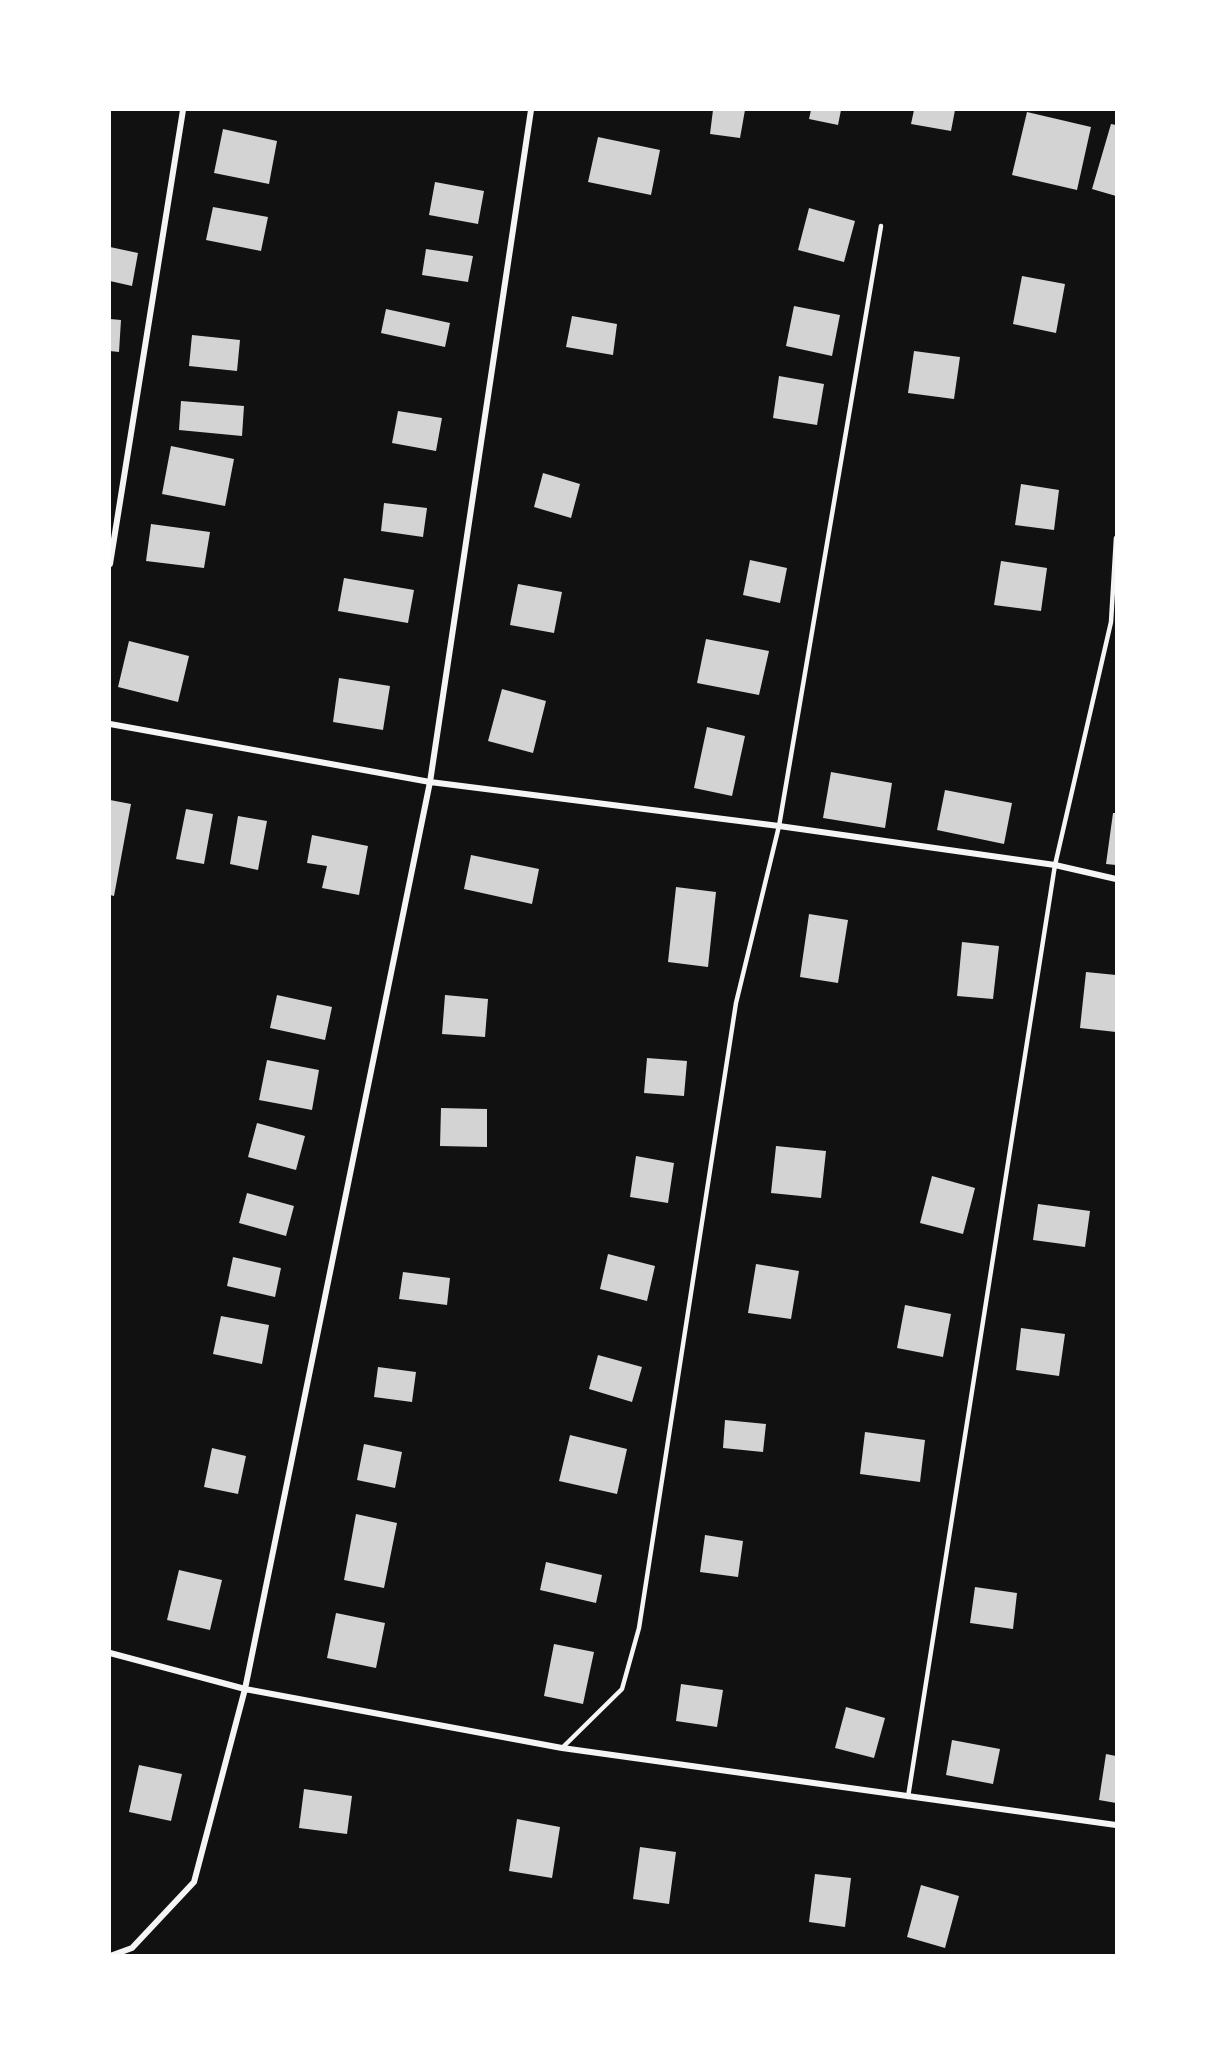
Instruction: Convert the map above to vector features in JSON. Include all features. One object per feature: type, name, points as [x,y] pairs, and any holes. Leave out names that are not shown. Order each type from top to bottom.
[{"type":"street","points":[[110,564],[183,110]]},
{"type":"street","points":[[110,1956],[132,1948],[194,1882],[245,1689],[430,782],[531,110]]},
{"type":"street","points":[[110,724],[430,782],[779,826],[1055,865],[1116,879]]},
{"type":"street","points":[[110,1653],[245,1689],[562,1748],[1116,1825]]},
{"type":"lane","points":[[562,1748],[621,1689],[639,1628],[736,1003],[779,826],[881,226]]},
{"type":"lane","points":[[908,1797],[1055,865],[1111,622],[1116,538]]},
{"type":"building","points":[[713,110],[745,110],[740,138],[710,134]]},
{"type":"building","points":[[811,110],[841,110],[838,125],[809,119]]},
{"type":"building","points":[[914,110],[955,110],[951,131],[911,124]]},
{"type":"building","points":[[1027,112],[1091,127],[1077,190],[1012,175]]},
{"type":"building","points":[[1111,124],[1116,125],[1116,196],[1092,189]]},
{"type":"building","points":[[223,129],[277,141],[269,184],[214,173]]},
{"type":"building","points":[[598,137],[660,150],[651,195],[588,182]]},
{"type":"building","points":[[435,182],[484,191],[478,224],[429,215]]},
{"type":"building","points":[[213,207],[268,217],[261,251],[206,240]]},
{"type":"building","points":[[809,208],[855,221],[844,262],[798,250]]},
{"type":"building","points":[[110,247],[138,253],[132,286],[110,281]]},
{"type":"building","points":[[426,249],[473,256],[468,282],[422,275]]},
{"type":"building","points":[[1022,276],[1065,284],[1056,333],[1013,324]]},
{"type":"building","points":[[794,306],[840,315],[832,356],[786,346]]},
{"type":"building","points":[[386,309],[450,323],[445,347],[381,333]]},
{"type":"building","points":[[572,316],[617,324],[613,355],[566,347]]},
{"type":"building","points":[[110,319],[121,320],[119,352],[110,351]]},
{"type":"building","points":[[192,335],[240,340],[237,371],[189,366]]},
{"type":"building","points":[[914,351],[960,357],[954,399],[908,393]]},
{"type":"building","points":[[779,376],[824,384],[817,425],[773,418]]},
{"type":"building","points":[[181,401],[244,406],[242,436],[179,430]]},
{"type":"building","points":[[398,411],[442,418],[436,451],[392,443]]},
{"type":"building","points":[[171,446],[234,459],[225,506],[162,494]]},
{"type":"building","points":[[543,473],[580,484],[571,518],[534,507]]},
{"type":"building","points":[[1021,484],[1059,490],[1054,530],[1015,525]]},
{"type":"building","points":[[384,503],[427,508],[423,537],[381,531]]},
{"type":"building","points":[[151,524],[210,532],[204,568],[146,561]]},
{"type":"building","points":[[750,560],[787,568],[780,603],[743,595]]},
{"type":"building","points":[[1001,561],[1047,568],[1041,611],[994,605]]},
{"type":"building","points":[[344,578],[414,590],[408,623],[338,611]]},
{"type":"building","points":[[518,584],[562,592],[554,633],[510,625]]},
{"type":"building","points":[[706,639],[769,651],[759,695],[697,683]]},
{"type":"building","points":[[129,641],[189,656],[178,702],[118,687]]},
{"type":"building","points":[[339,678],[390,686],[383,730],[333,722]]},
{"type":"building","points":[[502,689],[546,701],[533,753],[488,741]]},
{"type":"building","points":[[707,727],[745,736],[732,796],[694,788]]},
{"type":"building","points":[[831,772],[892,783],[885,828],[823,818]]},
{"type":"building","points":[[945,790],[1012,803],[1004,844],[937,830]]},
{"type":"building","points":[[110,800],[131,804],[114,896],[110,895]]},
{"type":"building","points":[[186,809],[213,814],[204,864],[176,859]]},
{"type":"building","points":[[1113,813],[1116,813],[1116,865],[1106,864]]},
{"type":"building","points":[[238,816],[267,821],[258,870],[230,864]]},
{"type":"building","points":[[312,835],[368,846],[359,895],[322,888],[327,866],[307,863]]},
{"type":"building","points":[[471,855],[539,869],[532,904],[464,889]]},
{"type":"building","points":[[676,887],[716,892],[708,967],[668,962]]},
{"type":"building","points":[[809,914],[848,920],[838,983],[800,977]]},
{"type":"building","points":[[962,942],[999,946],[993,999],[957,996]]},
{"type":"building","points":[[1086,972],[1116,975],[1116,1032],[1080,1028]]},
{"type":"building","points":[[277,995],[332,1007],[325,1040],[270,1028]]},
{"type":"building","points":[[445,995],[488,999],[485,1037],[442,1034]]},
{"type":"building","points":[[647,1058],[687,1061],[684,1096],[644,1093]]},
{"type":"building","points":[[267,1060],[319,1070],[312,1110],[259,1100]]},
{"type":"building","points":[[441,1108],[487,1109],[487,1147],[440,1146]]},
{"type":"building","points":[[257,1123],[305,1136],[296,1170],[248,1157]]},
{"type":"building","points":[[776,1146],[826,1151],[821,1198],[771,1193]]},
{"type":"building","points":[[636,1156],[674,1163],[668,1203],[630,1197]]},
{"type":"building","points":[[932,1176],[975,1188],[963,1234],[920,1223]]},
{"type":"building","points":[[247,1193],[294,1206],[286,1236],[239,1223]]},
{"type":"building","points":[[1038,1204],[1090,1211],[1085,1247],[1033,1240]]},
{"type":"building","points":[[608,1254],[655,1266],[647,1301],[600,1289]]},
{"type":"building","points":[[233,1257],[281,1268],[275,1297],[227,1286]]},
{"type":"building","points":[[756,1264],[799,1271],[791,1319],[748,1313]]},
{"type":"building","points":[[403,1272],[450,1278],[447,1305],[399,1299]]},
{"type":"building","points":[[905,1305],[951,1314],[943,1357],[897,1348]]},
{"type":"building","points":[[221,1316],[269,1325],[262,1364],[213,1354]]},
{"type":"building","points":[[1021,1328],[1065,1334],[1059,1376],[1016,1370]]},
{"type":"building","points":[[598,1355],[642,1367],[632,1402],[589,1389]]},
{"type":"building","points":[[378,1367],[416,1372],[412,1402],[374,1397]]},
{"type":"building","points":[[725,1420],[766,1424],[763,1452],[723,1448]]},
{"type":"building","points":[[865,1432],[925,1440],[920,1482],[860,1474]]},
{"type":"building","points":[[570,1435],[627,1449],[617,1494],[559,1481]]},
{"type":"building","points":[[364,1444],[402,1452],[395,1488],[357,1480]]},
{"type":"building","points":[[212,1448],[246,1456],[238,1494],[204,1487]]},
{"type":"building","points":[[356,1514],[397,1523],[384,1588],[344,1580]]},
{"type":"building","points":[[705,1535],[743,1541],[738,1577],[700,1572]]},
{"type":"building","points":[[546,1562],[602,1575],[596,1603],[540,1590]]},
{"type":"building","points":[[179,1570],[222,1580],[210,1630],[167,1620]]},
{"type":"building","points":[[975,1587],[1017,1593],[1013,1629],[970,1623]]},
{"type":"building","points":[[336,1613],[385,1623],[376,1668],[327,1658]]},
{"type":"building","points":[[554,1644],[594,1652],[583,1704],[544,1696]]},
{"type":"building","points":[[681,1684],[723,1690],[717,1727],[676,1721]]},
{"type":"building","points":[[846,1707],[885,1718],[874,1758],[835,1748]]},
{"type":"building","points":[[952,1740],[1000,1749],[993,1784],[946,1775]]},
{"type":"building","points":[[1106,1754],[1116,1756],[1116,1803],[1099,1800]]},
{"type":"building","points":[[139,1765],[182,1774],[171,1821],[129,1812]]},
{"type":"building","points":[[304,1789],[352,1796],[347,1834],[299,1828]]},
{"type":"building","points":[[517,1819],[560,1827],[552,1878],[509,1871]]},
{"type":"building","points":[[640,1847],[676,1852],[669,1904],[633,1899]]},
{"type":"building","points":[[815,1874],[851,1878],[845,1927],[809,1922]]},
{"type":"building","points":[[921,1885],[959,1896],[945,1948],[907,1937]]}]
